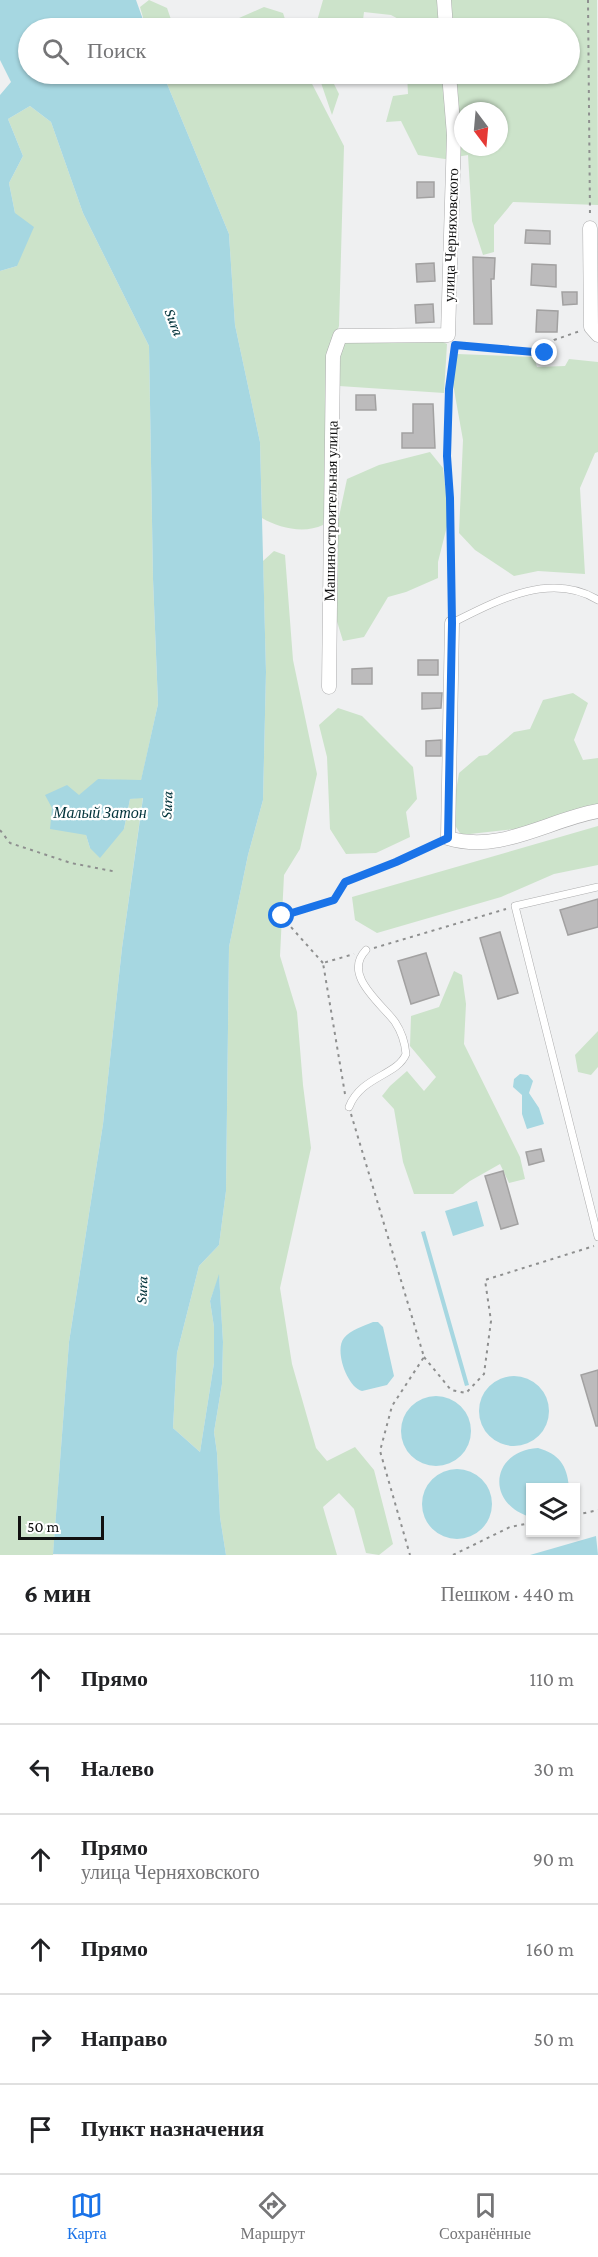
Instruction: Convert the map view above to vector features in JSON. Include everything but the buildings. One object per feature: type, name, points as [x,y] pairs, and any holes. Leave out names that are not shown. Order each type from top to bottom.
[{"type":"street","points":[[444,0],[445,18]]},
{"type":"street","name":"улица Черняховского","points":[[450,84],[454,135],[451,340]]},
{"type":"street","points":[[590,228],[594,331]]},
{"type":"street","name":"Машиностроительная улица","points":[[329,687],[333,356],[340,336],[451,340]]},
{"type":"street","points":[[452,623],[448,838],[462,842],[513,839],[598,811]]},
{"type":"lane","points":[[452,623],[527,590],[556,587],[585,593],[598,600]]},
{"type":"lane","points":[[598,887],[515,906],[598,1237]]},
{"type":"lane","points":[[349,1107],[358,1091],[398,1066],[406,1054],[400,1031],[368,991],[359,973],[357,963],[366,950]]},
{"type":"lane","points":[[589,1200],[598,1198]]},
{"type":"path","points":[[588,0],[590,228]]},
{"type":"path","points":[[452,623],[447,456],[451,340],[545,353],[554,340],[594,331]]},
{"type":"path","points":[[0,830],[10,843],[71,863],[117,872]]},
{"type":"path","points":[[448,838],[345,882],[334,900],[282,916],[323,963],[344,1090],[424,1357],[451,1390],[466,1393],[484,1374],[491,1321],[485,1280],[598,1245]]},
{"type":"path","points":[[323,963],[515,906]]},
{"type":"path","points":[[410,1555],[380,1450],[393,1406],[424,1357]]},
{"type":"path","points":[[580,1514],[598,1510]]},
{"type":"path","points":[[453,1555],[510,1527],[526,1524]]},
{"type":"green space","points":[[149,0],[167,8],[170,18],[143,18],[140,7]]},
{"type":"green space","points":[[323,0],[597,0],[598,205],[513,202],[494,225],[494,252],[483,255],[472,221],[468,156],[508,156],[508,102],[454,102],[454,156],[462,156],[445,159],[418,155],[401,121],[386,122],[393,96],[408,94],[408,84],[580,84],[580,18],[397,18],[391,15],[364,12],[363,18],[318,18]]},
{"type":"green space","points":[[264,7],[283,13],[285,18],[239,18]]},
{"type":"green space","points":[[167,84],[312,84],[344,146],[339,326],[328,357],[331,461],[323,525],[316,528],[292,529],[262,518],[260,442],[235,325],[229,234]]},
{"type":"green space","points":[[321,84],[334,84],[339,94],[332,115]]},
{"type":"green space","points":[[30,106],[51,122],[83,213],[149,346],[153,579],[158,704],[141,781],[98,779],[86,835],[90,848],[124,829],[130,799],[143,797],[122,948],[103,1124],[69,1342],[53,1555],[0,1555],[0,271],[17,266],[15,213],[9,183],[23,156],[8,119]]},
{"type":"green space","points":[[439,340],[447,344],[444,393],[339,386],[341,341]]},
{"type":"green space","points":[[457,354],[534,357],[537,367],[565,366],[569,359],[598,362],[598,452],[595,453],[580,488],[585,574],[538,571],[514,576],[475,550],[459,533],[463,440],[453,384]]},
{"type":"green space","points":[[430,452],[443,468],[449,518],[438,562],[438,578],[388,597],[364,637],[343,641],[335,615],[337,526],[347,479],[379,465]]},
{"type":"green space","points":[[274,551],[285,555],[293,660],[317,774],[300,849],[284,875],[280,956],[297,1012],[311,1148],[280,1288],[292,1364],[316,1448],[327,1461],[355,1447],[374,1470],[393,1544],[379,1555],[366,1553],[354,1509],[339,1493],[323,1507],[337,1555],[226,1555],[220,1517],[214,1432],[222,1384],[223,1342],[219,1276],[210,1301],[214,1327],[214,1363],[200,1452],[173,1428],[177,1353],[199,1266],[219,1245],[226,1191],[229,947],[248,855],[263,800],[266,672],[263,561]]},
{"type":"green space","points":[[573,693],[588,703],[574,740],[583,760],[598,758],[598,806],[541,826],[461,835],[451,819],[459,773],[479,756],[487,755],[514,732],[530,729],[543,700]]},
{"type":"green space","points":[[338,708],[362,716],[413,767],[417,799],[406,812],[410,837],[376,853],[346,854],[330,829],[327,757],[319,725]]},
{"type":"green space","points":[[598,826],[598,865],[554,874],[501,897],[377,933],[355,920],[352,897]]},
{"type":"green space","points":[[454,971],[462,975],[466,1004],[464,1044],[520,1157],[525,1179],[509,1183],[500,1164],[470,1181],[453,1194],[414,1194],[403,1162],[394,1109],[382,1096],[407,1071],[424,1091],[436,1077],[410,1046],[411,1016],[439,1007]]},
{"type":"green space","points":[[598,1031],[598,1067],[591,1075],[578,1072],[575,1055]]},
{"type":"water","points":[[0,0],[136,0],[142,18],[18,18],[18,84],[167,84],[229,234],[235,325],[260,442],[266,672],[263,800],[248,855],[229,947],[226,1191],[219,1245],[199,1266],[177,1353],[173,1428],[200,1452],[214,1363],[214,1327],[210,1301],[219,1274],[223,1342],[222,1384],[214,1432],[220,1517],[226,1555],[53,1554],[69,1342],[103,1124],[122,948],[143,798],[130,799],[124,829],[100,858],[90,848],[86,835],[50,829],[52,808],[45,795],[67,785],[79,795],[98,779],[141,780],[158,704],[153,579],[149,346],[83,213],[51,122],[30,106],[8,119],[23,156],[9,183],[15,213],[34,227],[17,266],[0,271],[0,95],[11,82],[0,60]]},
{"type":"water","points":[[520,1074],[528,1075],[533,1081],[529,1093],[539,1108],[544,1124],[527,1129],[522,1114],[522,1095],[513,1087],[514,1079]]},
{"type":"water","points":[[477,1201],[484,1226],[453,1236],[445,1211]]},
{"type":"water","points":[[425,1231],[469,1385],[465,1386],[421,1232]]},
{"type":"water","points":[[378,1322],[383,1327],[394,1376],[387,1385],[362,1391],[351,1383],[347,1376],[341,1359],[341,1344],[344,1338],[357,1328]]},
{"type":"water","points":[[514,1376],[533,1382],[543,1392],[549,1411],[543,1430],[533,1440],[514,1446],[495,1440],[485,1430],[479,1411],[485,1392],[495,1382]]},
{"type":"water","points":[[436,1396],[455,1402],[465,1412],[471,1431],[465,1450],[455,1460],[436,1466],[417,1460],[407,1450],[401,1431],[407,1412],[417,1402]]},
{"type":"water","points":[[538,1448],[557,1457],[564,1467],[568,1483],[526,1483],[526,1515],[515,1510],[506,1501],[500,1490],[499,1478],[503,1467],[522,1451]]},
{"type":"water","points":[[457,1469],[476,1475],[486,1485],[492,1504],[486,1523],[476,1533],[457,1539],[438,1533],[428,1523],[422,1504],[428,1485],[438,1475]]},
{"type":"water","points":[[596,1536],[598,1555],[530,1555]]},
{"type":"route","points":[[282,916],[334,900],[345,882],[448,838],[452,623],[447,456],[449,389],[455,345],[545,353]]},
{"type":"water label","name":"Sura","points":[[175,322]]},
{"type":"water label","name":"Sura","points":[[166,805]]},
{"type":"water label","name":"Малый Затон","points":[[100,812]]},
{"type":"water label","name":"Sura","points":[[141,1290]]}]
